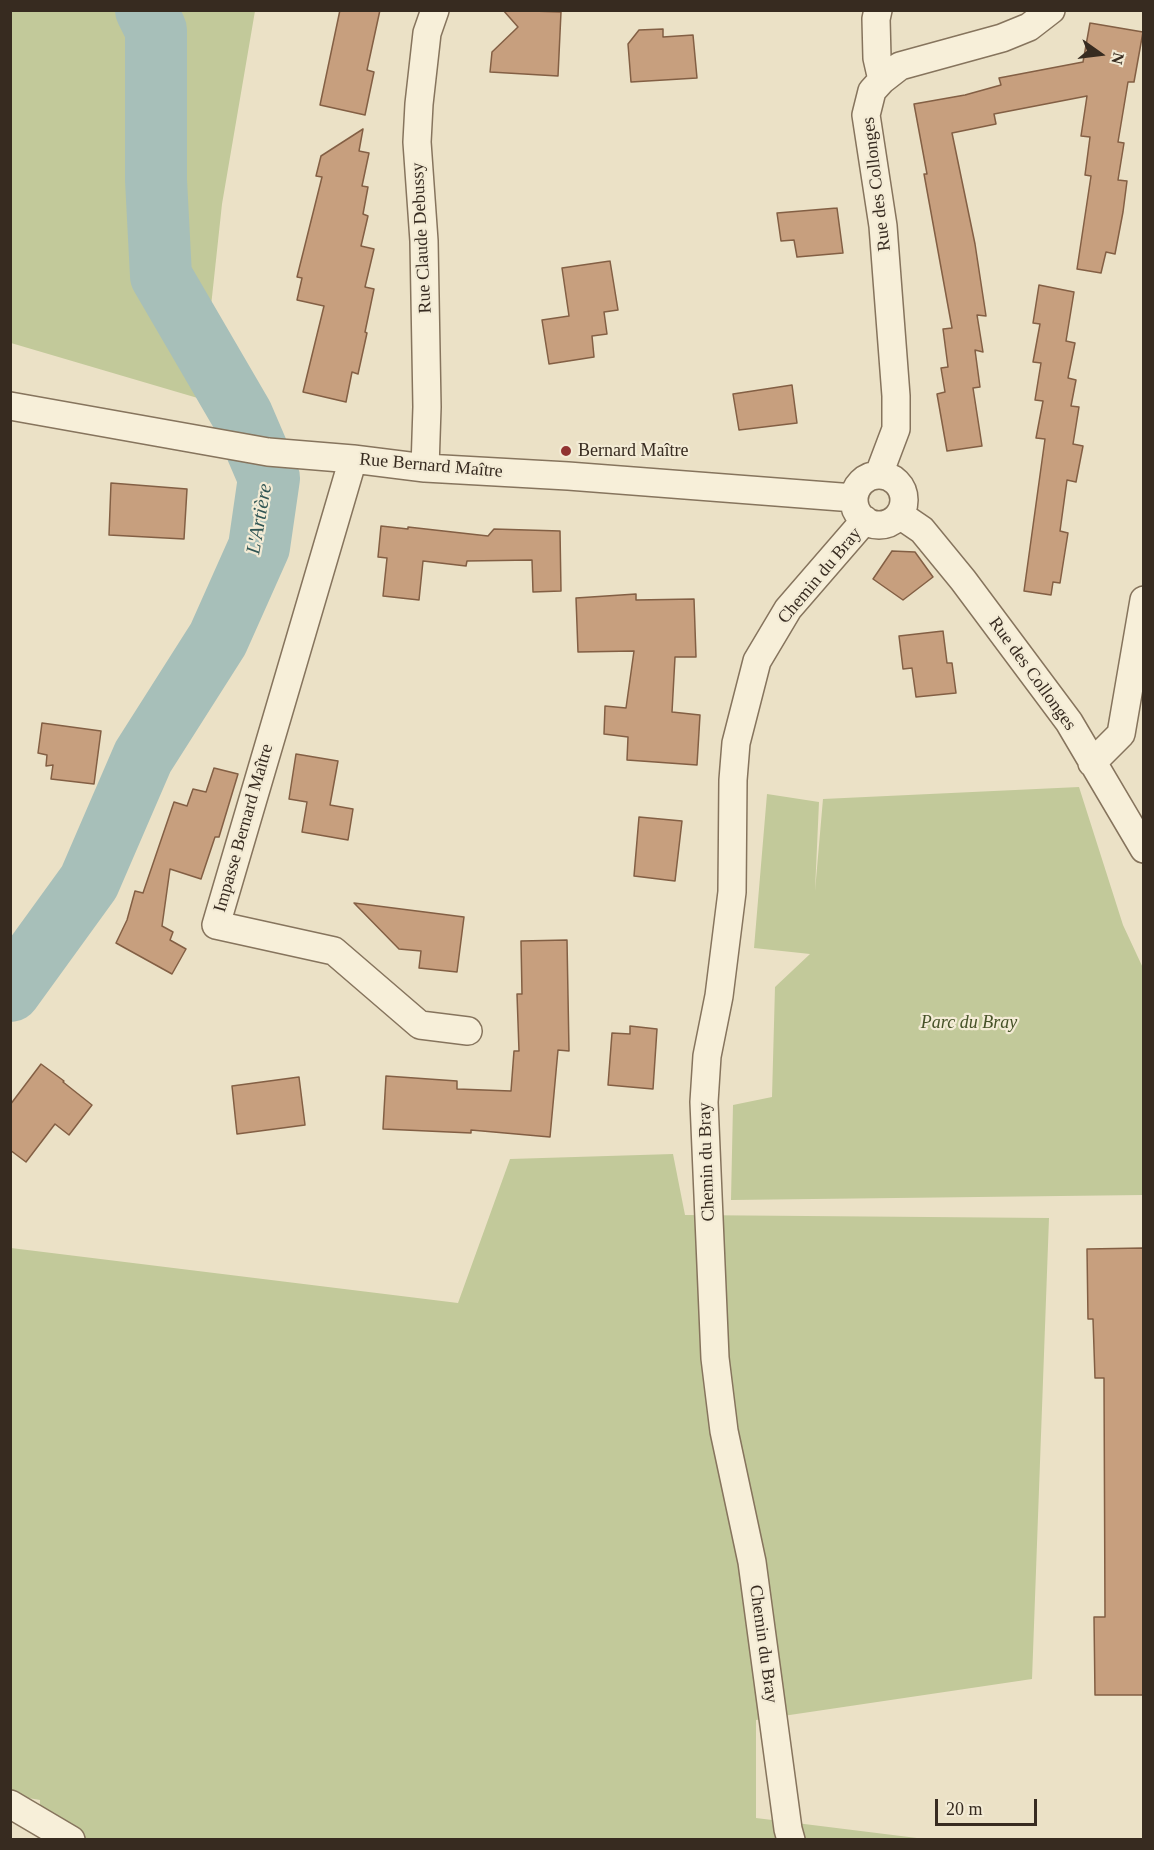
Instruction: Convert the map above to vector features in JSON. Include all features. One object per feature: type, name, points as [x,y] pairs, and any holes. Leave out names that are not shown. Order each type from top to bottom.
[{"type":"street","name":"Rue Claude Debussy","points":[[424,468],[428,407],[425,277],[417,142],[427,33],[435,10]]},
{"type":"street","points":[[878,10],[876,19],[877,58],[882,80]]},
{"type":"street","name":"Rue des Collonges","points":[[879,474],[896,429],[896,396],[883,226],[866,115],[872,91],[900,66],[1002,38],[1029,27],[1051,10]]},
{"type":"street","name":"Rue Bernard Maître","points":[[10,406],[268,452],[424,468],[568,476],[860,509]]},
{"type":"street","name":"Impasse Bernard Maître","points":[[353,459],[216,926],[334,951],[420,1025],[468,1031]]},
{"type":"street","points":[[879,474],[894,479],[904,492],[900,515],[887,524],[872,524],[860,509],[859,484],[872,475],[879,474]]},
{"type":"street","name":"Chemin du Bray","points":[[791,1839],[752,1562],[724,1431],[715,1358],[704,1102],[707,1056],[719,996],[732,892],[733,780],[736,743],[757,661],[788,609],[860,509]]},
{"type":"street","name":"Rue des Collonges","points":[[900,515],[922,530],[963,580],[1069,722],[1143,849]]},
{"type":"street","points":[[1092,763],[1121,734],[1143,600]]},
{"type":"street","points":[[10,1804],[71,1839]]},
{"type":"green space","points":[[10,11],[255,11],[222,204],[201,399],[11,343]]},
{"type":"green space","name":"Parc du Bray","points":[[1079,787],[1123,925],[1143,968],[1143,1195],[731,1200],[733,1105],[772,1097],[775,987],[810,954],[754,948],[767,794],[819,802],[815,891],[823,799]]},
{"type":"green space","points":[[673,1154],[685,1215],[1049,1218],[1032,1679],[756,1720],[756,1818],[925,1839],[39,1840],[40,1800],[11,1795],[11,1248],[458,1303],[510,1159]]},
{"type":"building","points":[[340,10],[380,10],[367,70],[374,72],[365,115],[320,105]]},
{"type":"building","points":[[503,10],[561,12],[558,76],[490,72],[492,52],[518,27]]},
{"type":"building","points":[[1090,23],[1143,32],[1134,82],[1128,82],[1118,142],[1124,143],[1118,180],[1127,181],[1115,254],[1106,252],[1101,273],[1077,269],[1091,176],[1085,175],[1090,137],[1081,136],[1087,96],[994,114],[996,124],[952,133],[975,244],[986,316],[977,315],[983,352],[975,350],[980,387],[973,388],[982,446],[947,451],[937,394],[945,392],[941,368],[948,367],[943,329],[952,328],[924,174],[927,174],[914,104],[965,95],[1001,85],[999,78],[1083,62]]},
{"type":"building","points":[[663,29],[663,37],[693,35],[697,78],[631,82],[628,44],[639,30]]},
{"type":"building","points":[[363,129],[359,151],[369,153],[362,186],[368,187],[363,214],[368,216],[361,246],[374,249],[365,287],[374,289],[358,374],[352,372],[346,402],[303,392],[324,306],[297,300],[302,278],[297,277],[322,177],[316,176],[321,156]]},
{"type":"building","points":[[837,208],[843,253],[797,257],[794,240],[781,241],[777,213]]},
{"type":"building","points":[[610,261],[618,310],[604,312],[607,334],[592,336],[594,357],[549,364],[542,320],[569,316],[562,268]]},
{"type":"building","points":[[1039,285],[1074,292],[1066,341],[1075,343],[1068,378],[1076,380],[1071,406],[1079,407],[1073,444],[1083,446],[1076,482],[1067,480],[1060,531],[1068,533],[1060,583],[1053,582],[1051,595],[1024,591],[1045,439],[1036,438],[1043,401],[1035,400],[1041,363],[1033,362],[1040,324],[1033,323]]},
{"type":"building","points":[[792,385],[797,423],[739,430],[733,394]]},
{"type":"building","points":[[111,483],[187,489],[184,539],[109,535]]},
{"type":"building","points":[[381,526],[488,536],[494,529],[560,531],[561,591],[533,592],[532,560],[467,561],[466,566],[423,561],[419,600],[383,596],[387,558],[378,557]]},
{"type":"building","points":[[892,551],[915,552],[933,577],[903,600],[873,579]]},
{"type":"building","points":[[636,594],[636,600],[694,599],[696,657],[675,657],[672,712],[700,715],[697,765],[627,760],[628,737],[604,734],[605,706],[626,708],[634,651],[578,652],[576,598]]},
{"type":"building","points":[[943,631],[947,663],[952,663],[956,693],[916,697],[912,668],[903,669],[899,636]]},
{"type":"building","points":[[42,723],[101,731],[94,784],[51,779],[53,765],[46,766],[47,755],[38,753]]},
{"type":"building","points":[[296,754],[338,761],[330,805],[353,809],[348,840],[302,832],[307,802],[289,799]]},
{"type":"building","points":[[214,768],[238,774],[219,837],[215,837],[201,879],[170,869],[162,926],[173,932],[170,940],[186,949],[172,974],[116,943],[127,920],[135,891],[143,893],[174,802],[187,806],[193,789],[206,792]]},
{"type":"building","points":[[639,817],[682,821],[675,881],[634,876]]},
{"type":"building","points":[[354,903],[464,917],[457,972],[419,968],[421,951],[399,949]]},
{"type":"building","points":[[567,940],[569,1051],[558,1050],[550,1137],[471,1130],[471,1133],[383,1129],[386,1076],[457,1081],[457,1089],[511,1091],[514,1051],[519,1051],[517,994],[522,994],[521,941]]},
{"type":"building","points":[[630,1026],[657,1029],[653,1089],[608,1085],[612,1033],[630,1034]]},
{"type":"building","points":[[41,1064],[92,1105],[69,1135],[55,1124],[26,1162],[10,1150],[10,1105]]},
{"type":"building","points":[[299,1077],[305,1125],[237,1134],[232,1086]]},
{"type":"building","points":[[1143,1248],[1143,1695],[1095,1695],[1094,1617],[1105,1617],[1104,1378],[1095,1378],[1093,1319],[1088,1319],[1087,1249]]},
{"type":"waterway","name":"L'Artière","points":[[10,991],[89,882],[143,757],[218,639],[259,547],[269,478],[242,415],[161,276],[156,180],[156,30],[146,10]]},
{"type":"place","name":"Bernard Maître","points":[[566,451]]}]
